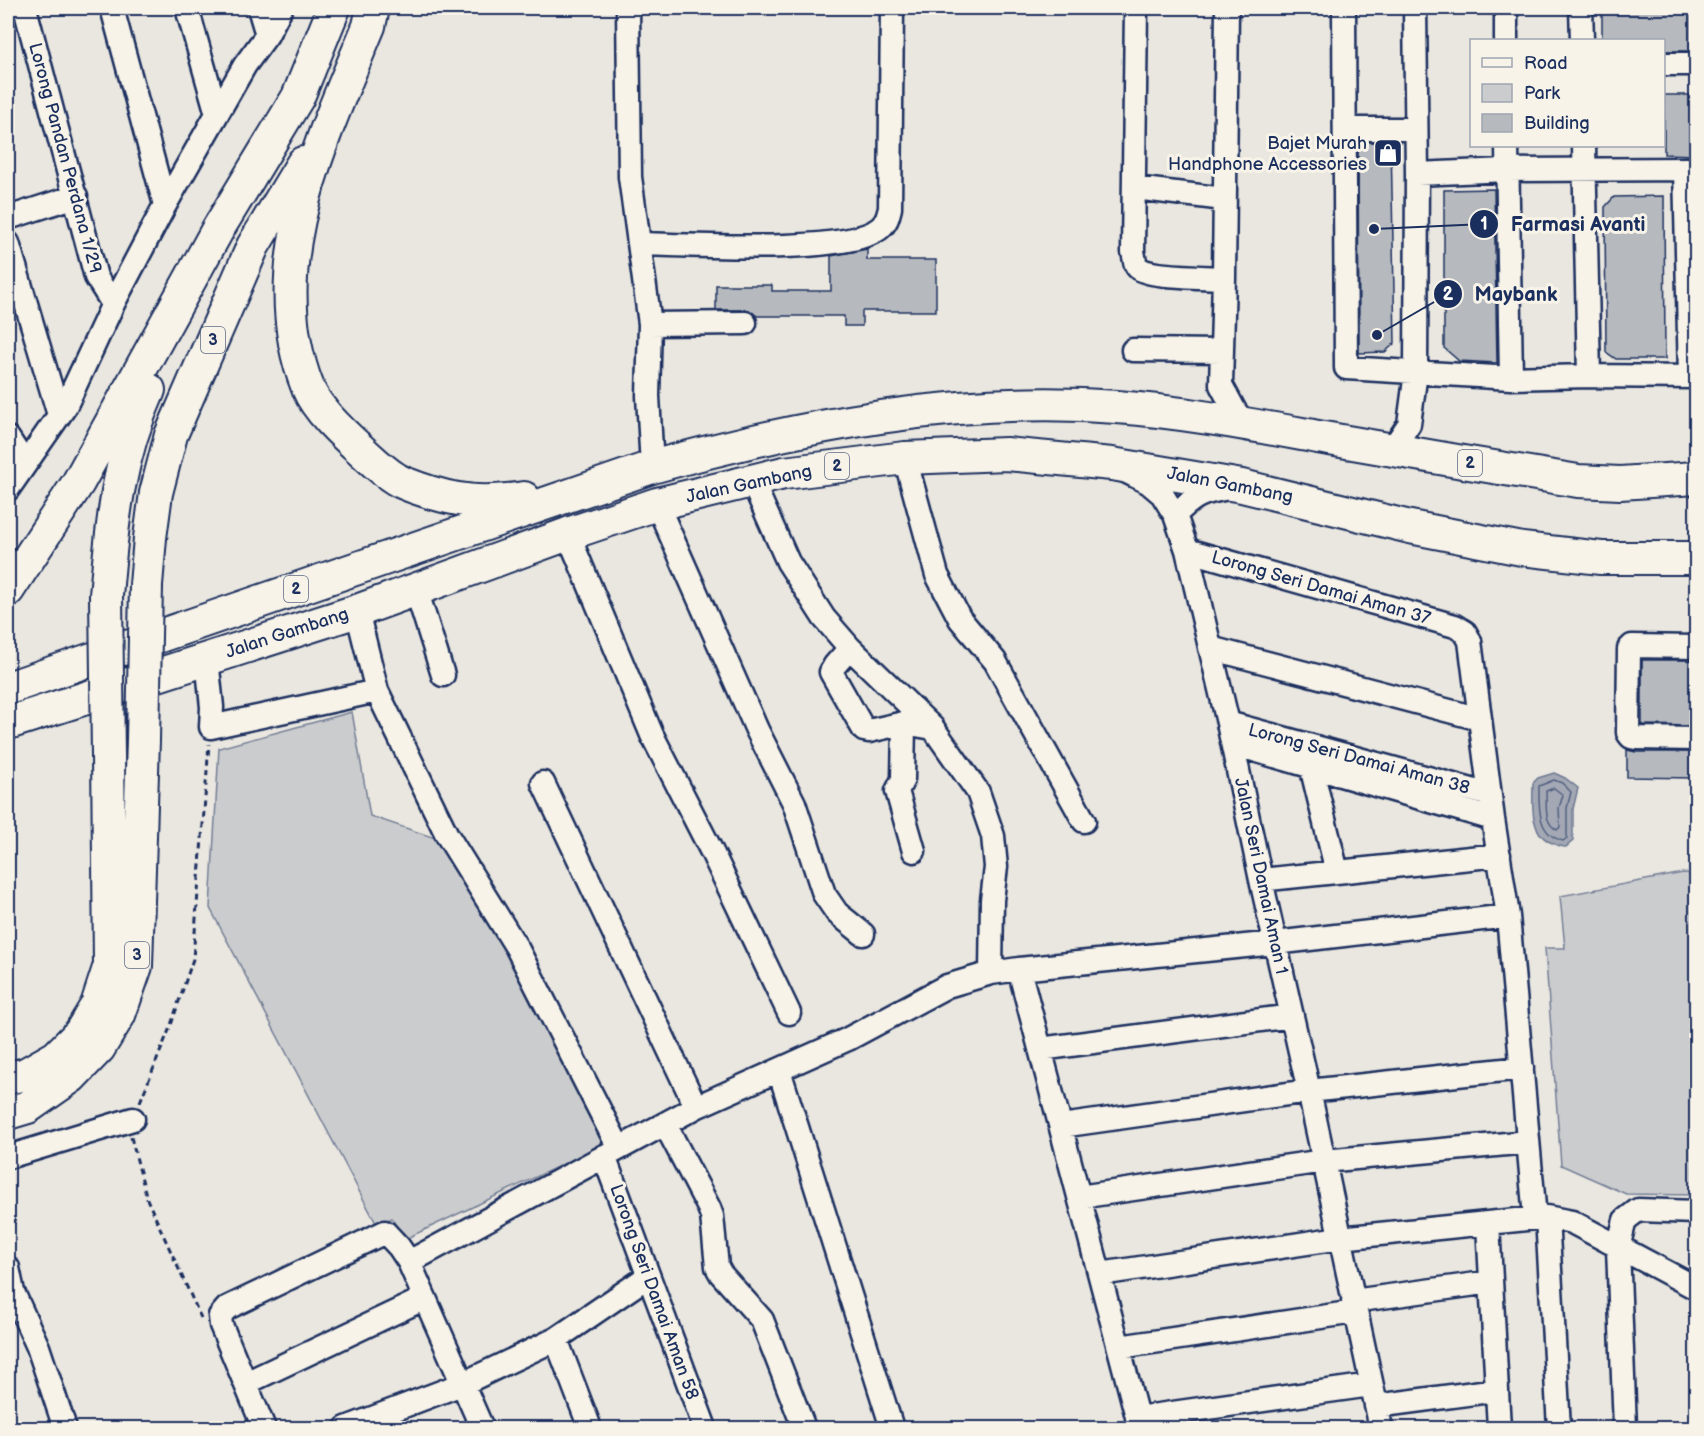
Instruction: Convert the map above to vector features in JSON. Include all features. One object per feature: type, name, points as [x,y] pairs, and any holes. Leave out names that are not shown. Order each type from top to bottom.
[{"type":"highway","name":"3","points":[[8,1078],[26,1074],[56,1057],[80,1033],[97,1005],[110,964],[106,596],[111,533],[118,486],[135,422],[218,229],[298,97],[334,8]]},
{"type":"highway","name":"3","points":[[8,1113],[28,1107],[70,1077],[99,1048],[119,1015],[136,966],[146,585],[156,493],[171,435],[253,246],[333,114],[369,26],[373,8]]},
{"type":"highway","points":[[333,114],[309,177],[294,241],[290,303],[296,342],[309,389],[336,428],[398,481],[441,497],[490,503],[584,490]]},
{"type":"highway","points":[[8,590],[78,483],[218,229]]},
{"type":"highway","name":"Jalan Gambang","points":[[8,688],[652,467],[731,445],[851,422],[945,410],[1022,405],[1118,407],[1245,424],[1578,481],[1620,483],[1696,478]]},
{"type":"highway","name":"Jalan Gambang","points":[[8,723],[357,611],[657,504],[784,472],[905,458],[1006,454],[1112,464],[1242,486],[1410,527],[1522,549],[1602,558],[1696,558]]},
{"type":"street","name":"Lorong Pandan Perdana 1/29","points":[[25,8],[96,277],[113,304]]},
{"type":"street","points":[[112,8],[165,205]]},
{"type":"street","points":[[187,8],[217,114]]},
{"type":"street","points":[[259,8],[267,35]]},
{"type":"street","points":[[8,489],[65,407],[113,304],[165,205],[245,65],[267,35],[281,8]]},
{"type":"street","points":[[628,8],[630,177],[650,324],[648,396],[652,467]]},
{"type":"street","points":[[640,244],[789,246],[866,236],[879,229],[886,222],[890,208],[892,8]]},
{"type":"street","points":[[1136,8],[1133,252],[1136,266],[1141,270],[1155,273],[1224,278]]},
{"type":"street","points":[[1227,8],[1221,385],[1245,424]]},
{"type":"street","points":[[1344,8],[1346,368],[1511,378],[1693,377],[1690,169],[1508,170],[1417,174]]},
{"type":"street","points":[[1389,449],[1409,424],[1416,372],[1415,8]]},
{"type":"street","points":[[1506,8],[1506,39]]},
{"type":"street","points":[[1581,8],[1582,39]]},
{"type":"street","points":[[1665,64],[1696,64]]},
{"type":"street","points":[[1345,129],[1416,129]]},
{"type":"street","points":[[1507,147],[1511,378]]},
{"type":"street","points":[[1584,147],[1589,376]]},
{"type":"street","points":[[1135,188],[1224,199]]},
{"type":"street","points":[[8,218],[76,196]]},
{"type":"street","points":[[8,243],[59,415]]},
{"type":"street","points":[[650,324],[744,323]]},
{"type":"street","points":[[1133,350],[1222,351]]},
{"type":"street","points":[[1183,416],[1206,402],[1221,385]]},
{"type":"street","points":[[8,438],[25,464]]},
{"type":"street","points":[[905,458],[937,575],[960,619],[994,661],[1084,821]]},
{"type":"street","name":"Jalan Seri Damai Aman 1","points":[[1112,464],[1149,483],[1162,494],[1175,515],[1187,550],[1230,733],[1381,1428]]},
{"type":"street","points":[[752,481],[788,562],[824,618],[850,648],[933,728],[978,792],[993,836],[996,867],[992,900],[991,973]]},
{"type":"street","points":[[1175,515],[1198,495],[1242,486]]},
{"type":"street","points":[[657,504],[757,730],[794,803],[824,894],[837,913],[863,934]]},
{"type":"street","points":[[568,534],[652,735],[697,822],[789,1013]]},
{"type":"street","name":"Lorong Seri Damai Aman 37","points":[[1187,550],[1455,626],[1465,632],[1470,641],[1480,719]]},
{"type":"street","points":[[416,589],[443,675]]},
{"type":"street","name":"Lorong Seri Damai Aman 58","points":[[357,611],[377,691],[447,835],[517,948],[611,1152],[647,1277],[705,1428]]},
{"type":"street","points":[[1696,647],[1632,646],[1629,649],[1628,734],[1636,738],[1696,739]]},
{"type":"street","points":[[850,648],[831,672],[864,730],[869,731],[904,723],[933,728]]},
{"type":"street","points":[[1210,648],[1480,719],[1508,916],[1528,1142],[1541,1218],[1559,1428]]},
{"type":"street","points":[[207,659],[212,707],[211,727],[377,691]]},
{"type":"street","points":[[904,723],[903,779],[897,791],[914,851]]},
{"type":"street","points":[[1230,733],[1311,766],[1493,819]]},
{"type":"street","name":"Lorong Seri Damai Aman 38","points":[[1230,733],[1490,795]]},
{"type":"street","points":[[1311,766],[1337,872]]},
{"type":"street","points":[[543,783],[696,1107]]},
{"type":"street","points":[[1261,880],[1499,855]]},
{"type":"street","points":[[409,1262],[696,1107],[848,1039],[947,986],[991,973],[1019,969],[1508,916]]},
{"type":"street","points":[[1019,969],[1139,1423],[1373,1396],[1497,1390]]},
{"type":"street","points":[[1040,1049],[1292,1016]]},
{"type":"street","points":[[1060,1126],[1309,1091],[1522,1068]]},
{"type":"street","points":[[779,1070],[892,1428]]},
{"type":"street","points":[[8,1157],[133,1119]]},
{"type":"street","points":[[665,1124],[712,1216],[717,1267],[762,1320],[804,1428]]},
{"type":"street","points":[[1079,1197],[1324,1161],[1528,1142]]},
{"type":"street","points":[[1625,1428],[1617,1248],[1625,1220],[1638,1210],[1696,1212]]},
{"type":"street","points":[[1100,1274],[1340,1238],[1541,1218],[1572,1222],[1617,1248],[1696,1288]]},
{"type":"street","points":[[1488,1224],[1499,1428]]},
{"type":"street","points":[[264,1428],[221,1325],[220,1316],[227,1308],[386,1232],[409,1262],[482,1428]]},
{"type":"street","points":[[8,1268],[13,1292],[38,1347],[65,1428]]},
{"type":"street","points":[[346,1428],[462,1384],[556,1339],[647,1277]]},
{"type":"street","points":[[1119,1347],[1491,1282]]},
{"type":"street","points":[[246,1383],[425,1298]]},
{"type":"street","points":[[556,1339],[590,1428]]},
{"type":"path","points":[[203,1323],[147,1199],[130,1135],[133,1119],[171,1025],[193,960],[211,727]]},
{"type":"green space","points":[[352,712],[370,816],[447,842],[603,1133],[599,1147],[403,1240],[392,1218],[377,1225],[210,908],[219,748]]},
{"type":"green space","points":[[1683,873],[1696,874],[1696,1195],[1626,1194],[1561,1165],[1545,948],[1565,948],[1560,896]]},
{"type":"water","points":[[1554,773],[1578,788],[1573,809],[1573,841],[1566,847],[1548,841],[1542,836],[1533,815],[1533,783],[1538,778]]},
{"type":"building","points":[[1602,8],[1696,8],[1696,51],[1665,51],[1665,39],[1602,39]]},
{"type":"building","points":[[1665,95],[1696,95],[1696,155],[1664,154]]},
{"type":"building","points":[[1358,142],[1391,142],[1395,343],[1385,352],[1359,353]]},
{"type":"building","points":[[1494,189],[1497,363],[1459,361],[1444,348],[1444,190]]},
{"type":"building","points":[[1664,196],[1665,359],[1616,359],[1606,352],[1605,207],[1614,197]]},
{"type":"building","points":[[867,249],[867,260],[936,260],[936,311],[862,311],[862,326],[844,326],[844,316],[757,316],[745,310],[716,310],[716,285],[772,285],[772,291],[831,291],[831,256]]},
{"type":"building","points":[[1642,660],[1696,660],[1696,726],[1642,725]]},
{"type":"building","points":[[1627,750],[1696,752],[1696,778],[1627,777]]},
{"type":"place","name":"Bajet Murah Handphone Accessories","points":[[1388,153]]},
{"type":"place","name":"Farmasi Avanti","points":[[1374,229]]},
{"type":"place","name":"Maybank","points":[[1377,335]]}]
